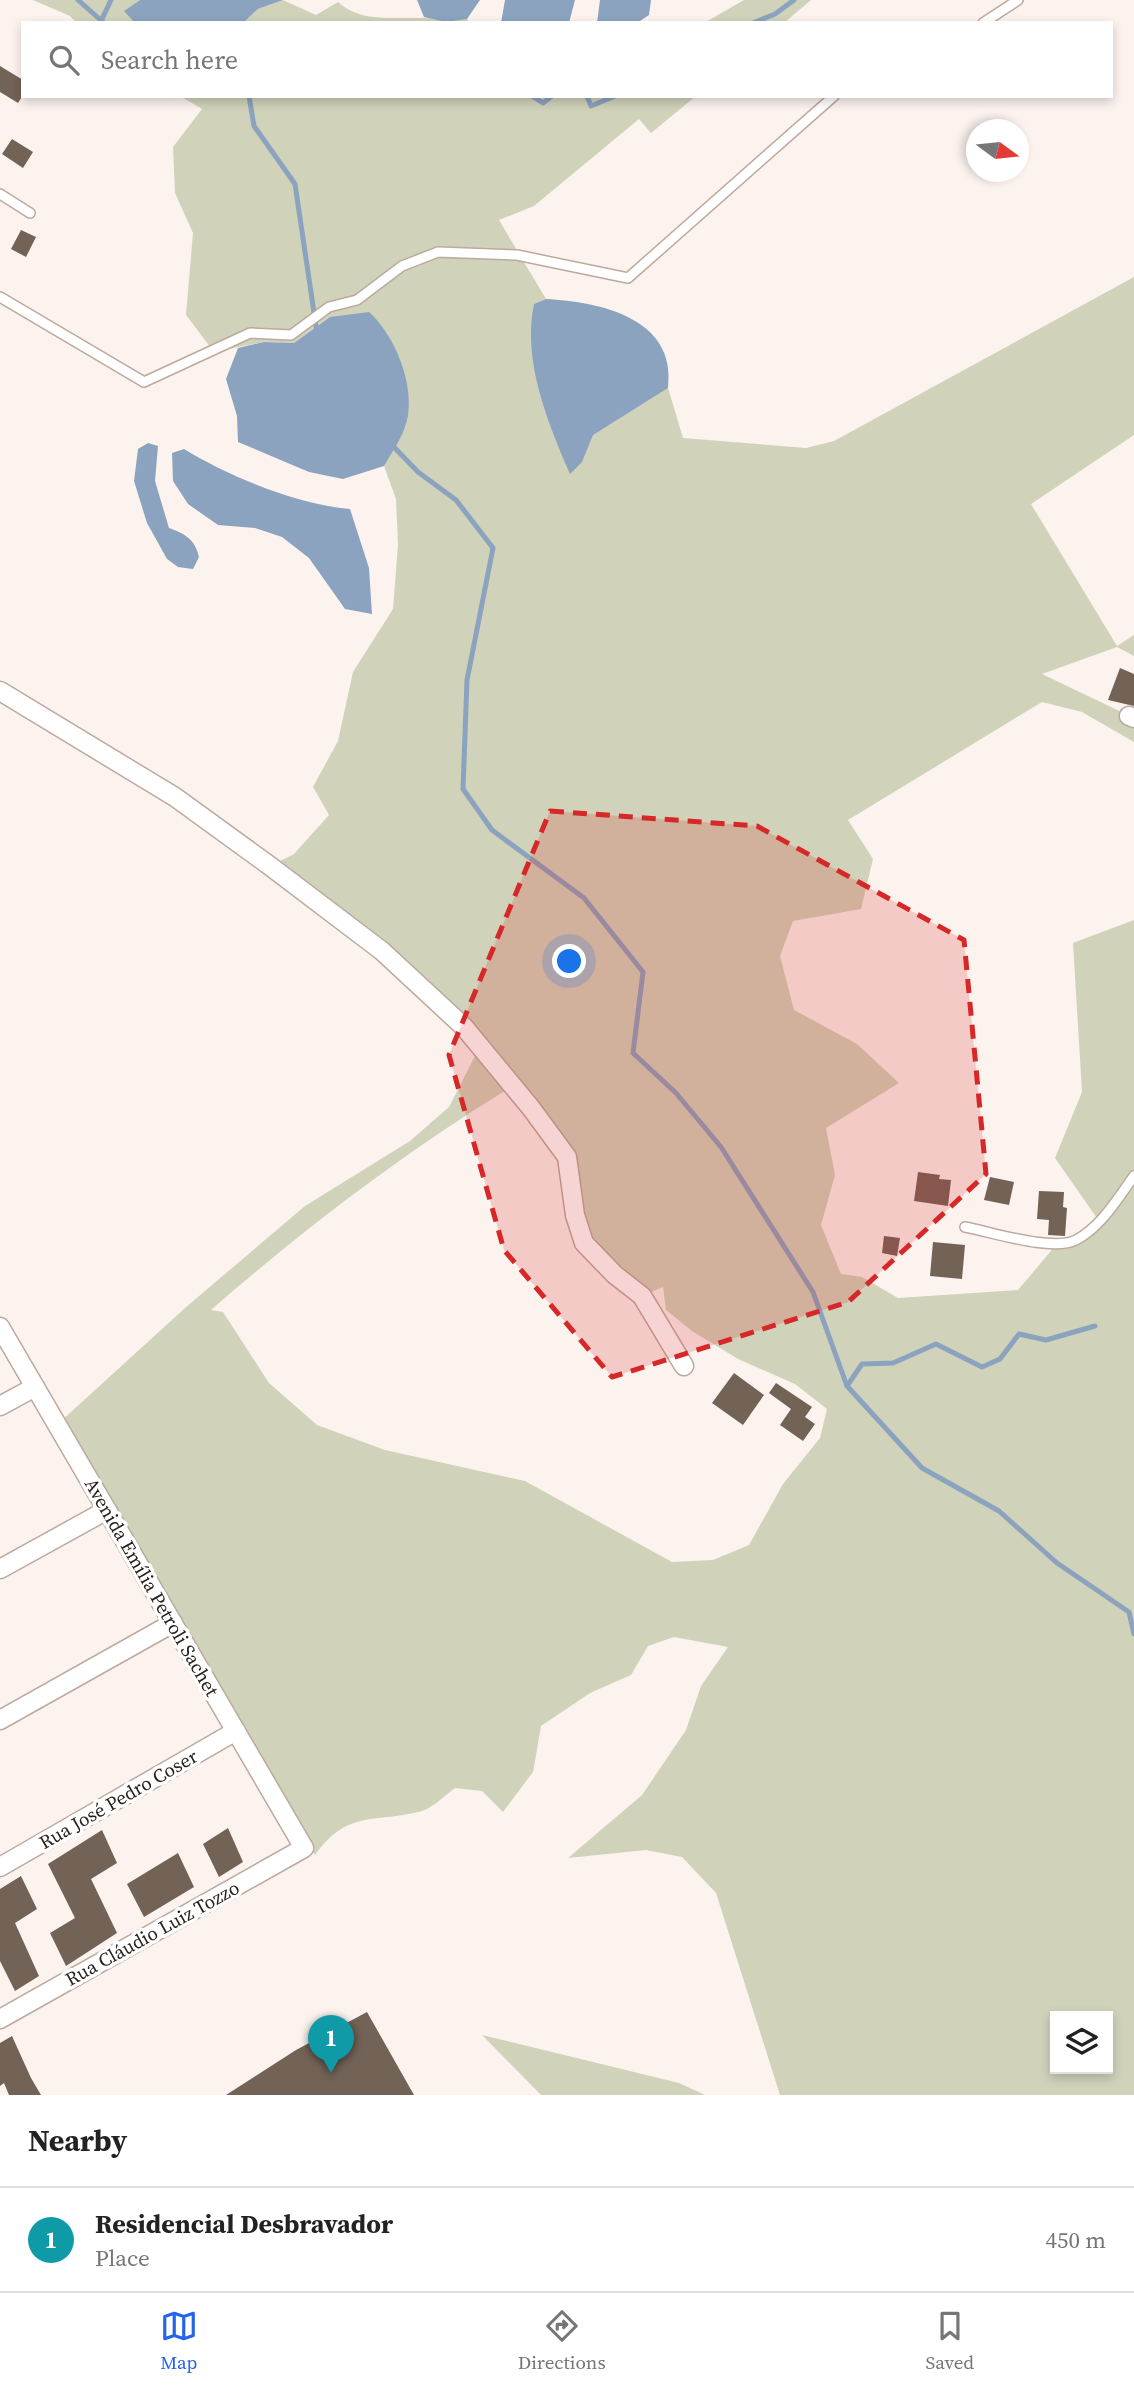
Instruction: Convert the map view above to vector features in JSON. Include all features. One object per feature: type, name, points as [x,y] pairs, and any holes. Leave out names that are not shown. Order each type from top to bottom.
[{"type":"street","points":[[0,691],[174,797],[260,858],[382,951],[464,1027],[531,1108],[567,1157],[575,1214],[584,1243],[615,1275],[642,1296],[684,1366]]},
{"type":"street","name":"Avenida Emília Petroli Sachet","points":[[0,1327],[304,1847]]},
{"type":"street","points":[[0,1406],[35,1387]]},
{"type":"street","points":[[0,1569],[107,1510]]},
{"type":"street","points":[[0,1720],[173,1623]]},
{"type":"street","name":"Rua José Pedro Coser","points":[[0,1867],[236,1731]]},
{"type":"street","name":"Rua Cláudio Luiz Tozzo","points":[[0,2019],[304,1847]]},
{"type":"lane","points":[[986,21],[1018,0]]},
{"type":"lane","points":[[0,297],[144,382],[250,333],[291,335],[329,307],[357,300],[402,266],[438,251],[517,255],[628,278],[832,98]]},
{"type":"lane","points":[[0,194],[30,214]]},
{"type":"lane","points":[[965,1227],[1056,1245],[1076,1240],[1100,1221],[1134,1176]]},
{"type":"highlighted area","points":[[550,811],[757,826],[964,940],[986,1174],[848,1302],[612,1377],[504,1250],[449,1055]]},
{"type":"green space","points":[[33,0],[140,0],[125,11],[133,21],[75,21],[70,16]]},
{"type":"green space","points":[[283,0],[316,15],[338,2],[347,9],[367,16],[468,21],[245,21],[258,9]]},
{"type":"green space","points":[[744,0],[811,0],[786,21],[707,21]]},
{"type":"green space","points":[[183,98],[694,98],[651,133],[639,119],[534,206],[499,220],[546,299],[534,304],[582,462],[592,435],[668,388],[683,438],[806,448],[834,441],[1134,277],[1134,435],[1031,504],[1117,646],[1134,635],[1134,656],[1117,647],[1042,674],[1134,718],[1134,742],[1082,712],[1042,702],[848,820],[873,859],[861,909],[793,921],[780,956],[794,1010],[857,1044],[899,1083],[826,1128],[835,1175],[821,1225],[841,1274],[862,1277],[898,1298],[1018,1290],[1056,1245],[1076,1240],[1099,1221],[1055,1158],[1082,1092],[1073,943],[1134,920],[1134,2095],[780,2095],[716,1893],[682,1857],[646,1850],[568,1858],[642,1795],[686,1730],[701,1686],[728,1647],[674,1637],[648,1646],[631,1675],[590,1693],[541,1726],[533,1772],[503,1812],[482,1791],[455,1788],[423,1811],[350,1825],[327,1841],[315,1855],[60,1422],[185,1308],[305,1206],[410,1141],[449,1107],[480,1046],[270,866],[294,854],[329,815],[313,787],[338,741],[353,672],[393,609],[398,545],[396,499],[384,466],[406,425],[330,317],[294,343],[264,342],[214,352],[186,315],[193,233],[175,193],[173,147],[202,109]],"holes":[[[513,1086],[567,1157],[584,1243],[642,1296],[663,1287],[666,1310],[692,1331],[738,1359],[795,1384],[827,1409],[820,1438],[783,1484],[749,1545],[713,1560],[672,1562],[525,1481],[385,1450],[317,1425],[269,1383],[223,1312],[211,1310],[357,1192],[434,1137]]]},
{"type":"green space","points":[[482,2035],[679,2083],[705,2095],[541,2095]]},
{"type":"water","points":[[140,0],[283,0],[258,9],[245,21],[133,21],[124,11]]},
{"type":"water","points":[[417,0],[480,0],[467,19],[442,21],[424,17]]},
{"type":"water","points":[[505,0],[575,0],[570,21],[501,21]]},
{"type":"water","points":[[600,0],[651,0],[649,15],[640,21],[597,21]]},
{"type":"water","points":[[546,299],[589,304],[631,318],[648,330],[660,345],[668,364],[668,388],[593,435],[582,462],[570,474],[553,434],[534,369],[531,326],[534,304]]},
{"type":"water","points":[[369,312],[379,322],[396,349],[409,397],[405,427],[384,466],[343,479],[309,472],[238,442],[237,416],[226,379],[238,348],[264,342],[294,343],[330,317]]},
{"type":"water","points":[[148,443],[158,446],[155,481],[169,528],[188,538],[197,551],[199,557],[193,569],[178,567],[167,559],[147,523],[134,481],[138,449]]},
{"type":"water","points":[[184,449],[264,488],[308,501],[350,509],[369,568],[372,614],[345,609],[309,558],[282,537],[255,528],[218,525],[188,504],[173,481],[172,453]]},
{"type":"building","points":[[0,66],[21,79],[21,98],[18,103],[0,92]]},
{"type":"building","points":[[12,139],[33,152],[23,168],[2,154]]},
{"type":"building","points":[[21,230],[36,237],[26,257],[11,249]]},
{"type":"building","points":[[1120,668],[1134,674],[1134,706],[1108,700]]},
{"type":"building","points":[[918,1172],[940,1175],[939,1179],[951,1180],[948,1206],[914,1201]]},
{"type":"building","points":[[990,1177],[1014,1182],[1009,1205],[984,1200]]},
{"type":"building","points":[[1039,1191],[1064,1192],[1063,1207],[1067,1208],[1065,1236],[1048,1235],[1049,1220],[1037,1219]]},
{"type":"building","points":[[884,1236],[900,1238],[897,1256],[882,1253]]},
{"type":"building","points":[[933,1242],[965,1245],[962,1279],[930,1276]]},
{"type":"building","points":[[734,1373],[764,1395],[743,1425],[712,1403]]},
{"type":"building","points":[[776,1383],[812,1407],[805,1417],[815,1424],[803,1441],[780,1425],[791,1409],[769,1393]]},
{"type":"building","points":[[228,1828],[243,1862],[219,1877],[203,1844]]},
{"type":"building","points":[[102,1830],[117,1863],[91,1879],[117,1933],[66,1966],[50,1933],[75,1918],[48,1864]]},
{"type":"building","points":[[178,1853],[194,1887],[144,1917],[127,1884]]},
{"type":"building","points":[[21,1876],[37,1909],[15,1923],[39,1976],[15,1991],[0,1961],[0,1889]]},
{"type":"building","points":[[367,2012],[414,2095],[226,2095],[296,2050]]},
{"type":"building","points":[[12,2036],[41,2095],[9,2095],[4,2083],[0,2086],[0,2043]]},
{"type":"waterway","points":[[78,0],[102,21]]},
{"type":"waterway","points":[[101,21],[111,0]]},
{"type":"waterway","points":[[758,21],[775,14],[794,0]]},
{"type":"waterway","points":[[249,98],[254,126],[295,184],[317,333]]},
{"type":"waterway","points":[[535,98],[543,103],[549,98]]},
{"type":"waterway","points":[[588,98],[591,106],[610,98]]},
{"type":"waterway","points":[[391,444],[418,472],[456,500],[493,548],[467,680],[463,789],[492,830],[584,898],[643,972],[633,1053],[676,1093],[721,1147],[813,1292],[847,1386],[922,1468],[999,1511],[1057,1563],[1129,1612],[1134,1634]]},
{"type":"waterway","points":[[847,1386],[862,1364],[893,1363],[936,1344],[982,1367],[1000,1359],[1019,1334],[1046,1340],[1095,1326]]},
{"type":"place","name":"Residencial Desbravador","points":[[331,2073]]}]
